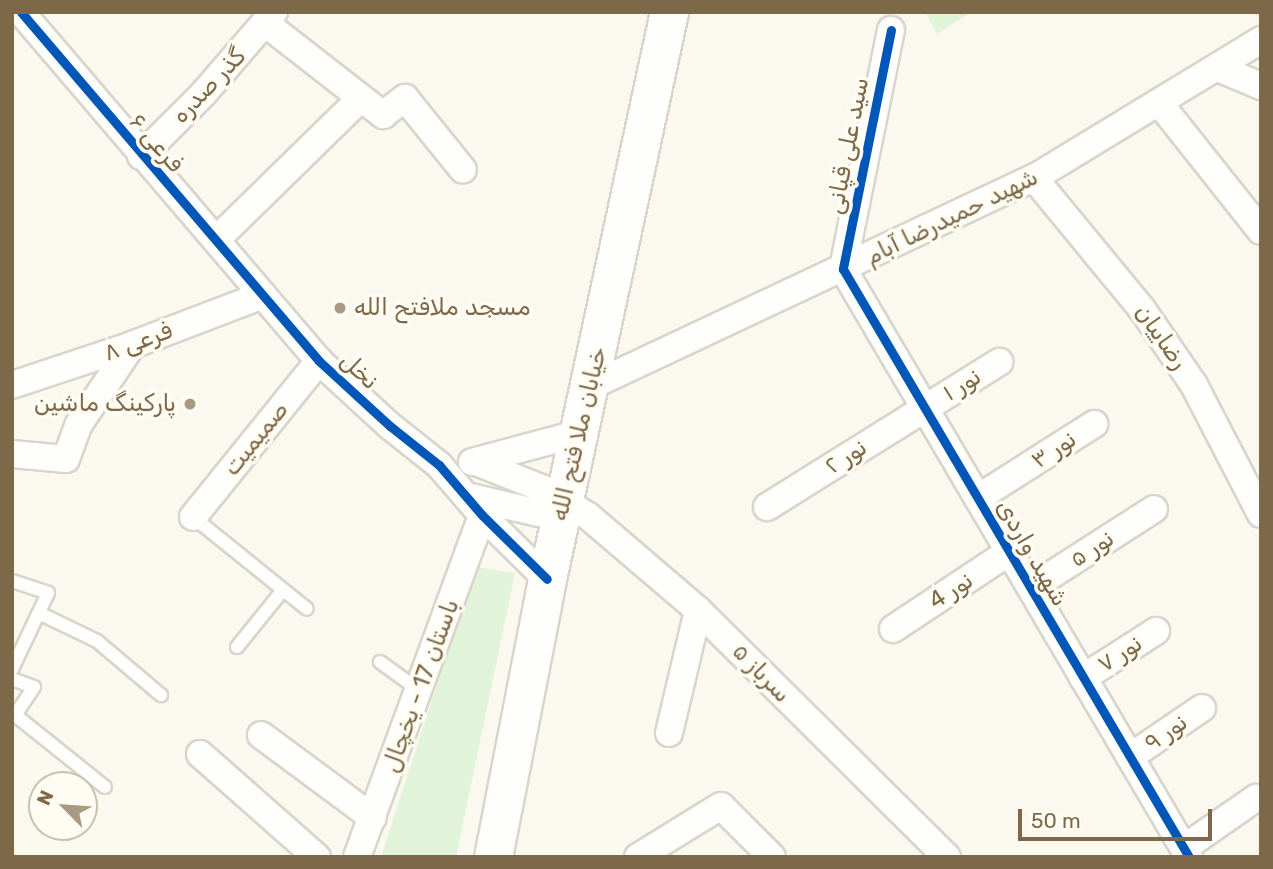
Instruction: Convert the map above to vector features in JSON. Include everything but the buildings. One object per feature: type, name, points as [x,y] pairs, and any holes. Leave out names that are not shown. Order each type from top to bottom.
[{"type":"main road","name":"خیابان ملا فتح الله","points":[[499,852],[547,579],[591,386],[669,12]]},
{"type":"street","name":"فرعی ۶","points":[[21,14],[263,295]]},
{"type":"street","name":"گذر صدره","points":[[141,156],[204,93],[270,18]]},
{"type":"street","points":[[270,18],[383,115],[405,99],[463,170]]},
{"type":"street","name":"سید علی قپانی","points":[[843,269],[891,30]]},
{"type":"street","name":"شهید حمیدرضا آبام","points":[[591,386],[1034,178],[1160,104],[1261,40]]},
{"type":"street","points":[[1218,68],[1261,86]]},
{"type":"street","points":[[216,240],[361,98]]},
{"type":"street","points":[[1160,104],[1261,231]]},
{"type":"street","name":"رضاییان","points":[[1034,178],[1142,309],[1194,385],[1261,514]]},
{"type":"street","name":"شهید واردی","points":[[843,269],[1186,853]]},
{"type":"street","name":"فرعی ۸","points":[[12,385],[132,345],[263,295]]},
{"type":"street","name":"نخل","points":[[263,295],[319,361],[390,426],[439,465],[474,505],[547,579]]},
{"type":"street","points":[[12,454],[66,458],[79,424],[132,345]]},
{"type":"street","name":"صمیمیت","points":[[193,517],[319,361]]},
{"type":"street","name":"نور ۱","points":[[925,408],[999,362]]},
{"type":"street","name":"نور ۲","points":[[767,507],[925,408]]},
{"type":"street","name":"نور ۳","points":[[978,498],[1094,424]]},
{"type":"street","points":[[439,465],[476,462],[580,433]]},
{"type":"street","name":"سرباز ۵","points":[[476,462],[544,489],[588,516],[698,610],[947,857]]},
{"type":"street","points":[[474,505],[539,513],[563,503]]},
{"type":"street","name":"باستان 17 - یخچال","points":[[358,857],[420,691],[474,505]]},
{"type":"street","name":"نور ۵","points":[[1031,588],[1154,509]]},
{"type":"street","name":"نور 4","points":[[893,629],[1009,552]]},
{"type":"street","points":[[669,733],[698,610]]},
{"type":"street","name":"نور ۷","points":[[1083,678],[1156,631]]},
{"type":"street","name":"نور ۹","points":[[1130,757],[1202,708]]},
{"type":"street","points":[[261,735],[373,818]]},
{"type":"street","points":[[200,754],[317,857]]},
{"type":"street","points":[[1186,853],[1256,798]]},
{"type":"street","points":[[638,857],[721,806],[772,857]]},
{"type":"lane","points":[[193,517],[307,609]]},
{"type":"lane","points":[[12,581],[48,593],[12,669]]},
{"type":"lane","points":[[237,646],[283,590]]},
{"type":"lane","points":[[39,612],[97,641],[161,695]]},
{"type":"lane","points":[[380,662],[420,691]]},
{"type":"lane","points":[[12,679],[34,687],[15,715],[105,787]]},
{"type":"green space","points":[[925,12],[971,12],[937,34]]},
{"type":"green space","points":[[475,567],[515,573],[456,857],[381,857]]},
{"type":"cycle path","points":[[21,12],[319,361],[390,426],[439,465],[482,515],[547,579]]},
{"type":"cycle path","points":[[891,30],[843,269],[1189,857]]},
{"type":"place","name":"مسجد ملافتح الله","points":[[340,308]]},
{"type":"place","name":"پارکینگ ماشین","points":[[190,404]]}]
